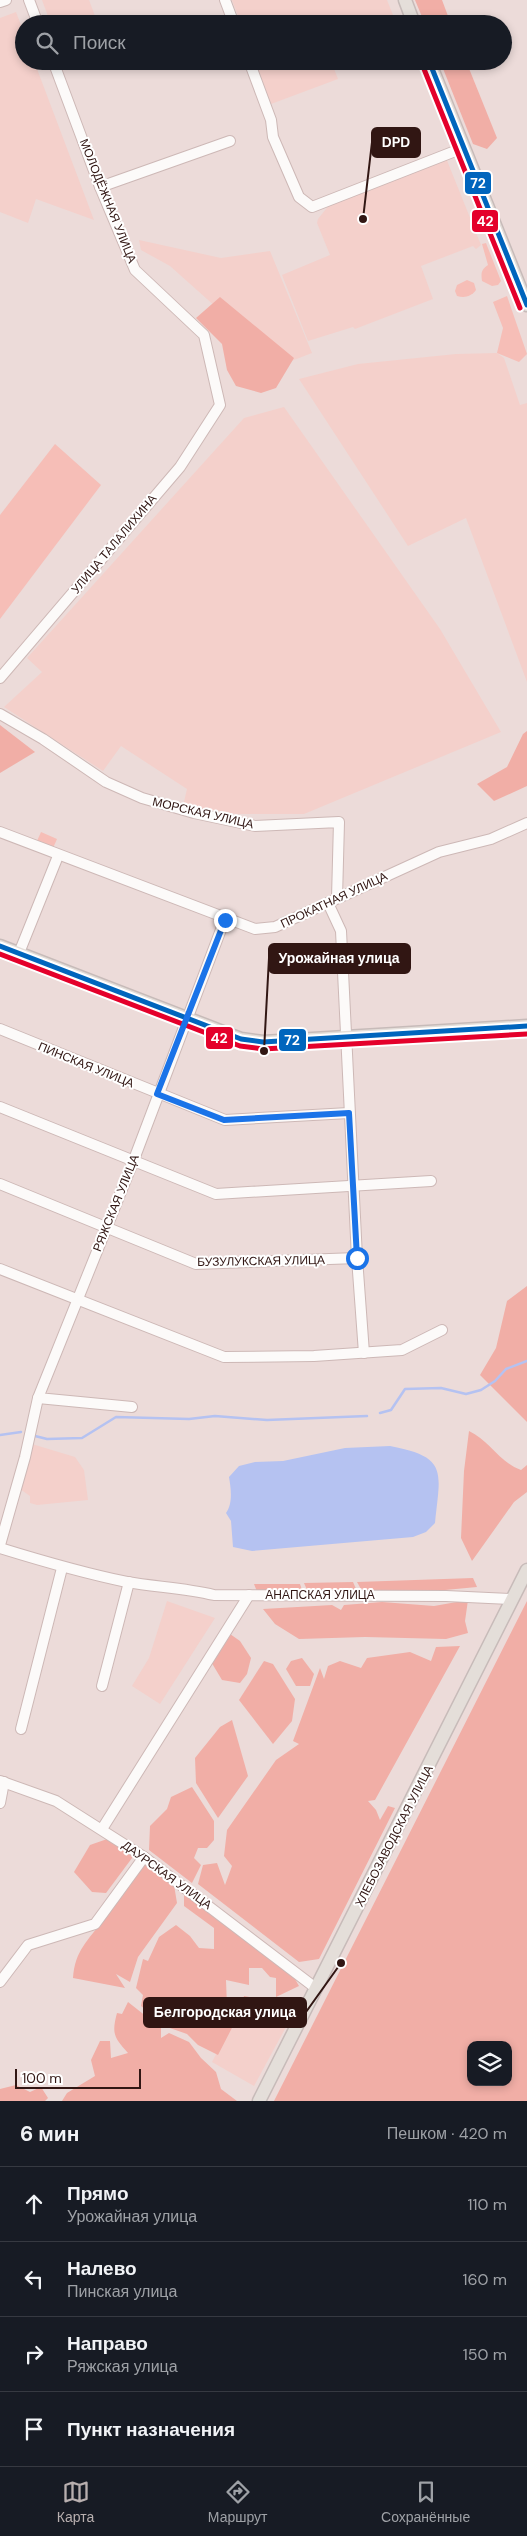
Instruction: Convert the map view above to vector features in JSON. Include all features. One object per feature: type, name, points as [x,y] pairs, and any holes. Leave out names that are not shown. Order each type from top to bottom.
[{"type":"main road","points":[[405,0],[411,15]]},
{"type":"main road","points":[[432,70],[462,148],[527,305]]},
{"type":"main road","points":[[0,946],[187,1020],[241,1039],[264,1042],[527,1026]]},
{"type":"main road","name":"ХЛЕБОЗАВОДСКАЯ УЛИЦА","points":[[258,2101],[317,1989],[527,1570]]},
{"type":"street","points":[[0,2],[6,0]]},
{"type":"street","points":[[29,0],[35,15]]},
{"type":"street","points":[[225,0],[231,15]]},
{"type":"street","name":"МОЛОДЁЖНАЯ УЛИЦА","points":[[56,70],[100,187],[135,270],[204,335],[220,405]]},
{"type":"street","points":[[252,70],[271,120],[273,137],[299,197],[312,207],[462,148]]},
{"type":"street","points":[[100,187],[230,141]]},
{"type":"street","name":"УЛИЦА ТАЛАЛИХИНА","points":[[0,678],[180,467],[220,405]]},
{"type":"street","name":"МОРСКАЯ УЛИЦА","points":[[0,714],[43,739],[106,782],[142,798],[194,813],[256,826],[339,822],[337,898]]},
{"type":"street","name":"ПРОКАТНАЯ УЛИЦА","points":[[0,832],[225,920],[254,929],[275,927],[439,852],[491,839],[527,823]]},
{"type":"street","points":[[19,953],[58,856]]},
{"type":"street","points":[[328,903],[341,931],[349,1113],[364,1354]]},
{"type":"street","name":"РЯЖСКАЯ УЛИЦА","points":[[0,1546],[25,1457],[38,1398],[133,1162],[157,1094],[225,920]]},
{"type":"street","name":"ПИНСКАЯ УЛИЦА","points":[[0,1030],[224,1120],[349,1113]]},
{"type":"street","points":[[0,1107],[216,1194],[431,1181]]},
{"type":"street","name":"БУЗУЛУКСКАЯ УЛИЦА","points":[[0,1184],[196,1264],[357,1258]]},
{"type":"street","points":[[0,1269],[224,1357],[364,1354],[402,1350],[442,1330]]},
{"type":"street","points":[[38,1398],[132,1407]]},
{"type":"street","name":"АНАПСКАЯ УЛИЦА","points":[[0,1546],[62,1568],[129,1582],[184,1588],[214,1595],[446,1596],[512,1599]]},
{"type":"street","points":[[21,1729],[62,1568]]},
{"type":"street","points":[[102,1686],[129,1582]]},
{"type":"street","points":[[102,1830],[249,1595]]},
{"type":"street","name":"ДАУРСКАЯ УЛИЦА","points":[[0,1804],[2,1782],[56,1801],[144,1857],[317,1989]]},
{"type":"street","points":[[0,1982],[28,1945],[94,1924],[144,1857]]},
{"type":"shaded area","points":[[42,0],[89,0],[95,15],[48,15]]},
{"type":"shaded area","points":[[232,0],[387,0],[393,15],[238,15]]},
{"type":"shaded area","points":[[415,0],[442,0],[448,15],[421,15]]},
{"type":"shaded area","points":[[16,12],[15,70],[37,70],[94,220],[36,199],[28,223],[0,212],[0,18]]},
{"type":"shaded area","points":[[258,70],[334,70],[338,79],[271,104]]},
{"type":"shaded area","points":[[444,70],[470,70],[497,138],[487,149],[473,144]]},
{"type":"shaded area","points":[[446,158],[481,245],[476,249],[473,246],[421,266],[433,299],[355,329],[353,327],[308,341],[282,275],[330,255],[317,223],[318,219],[330,204]]},
{"type":"shaded area","points":[[139,240],[221,258],[270,251],[312,353],[281,365],[170,266],[141,250]]},
{"type":"shaded area","points":[[486,243],[501,281],[498,285],[492,286],[482,281],[482,272],[488,265],[482,244]]},
{"type":"shaded area","points":[[467,280],[474,283],[476,290],[467,296],[457,296],[455,291],[457,285]]},
{"type":"shaded area","points":[[507,296],[527,354],[519,362],[497,353],[503,328],[493,302]]},
{"type":"shaded area","points":[[220,297],[294,358],[276,388],[261,393],[236,386],[227,370],[222,344],[196,318]]},
{"type":"shaded area","points":[[497,353],[504,358],[520,405],[527,403],[527,682],[466,518],[408,546],[299,379],[358,364],[456,354]]},
{"type":"shaded area","points":[[284,407],[440,629],[501,732],[304,814],[237,814],[183,806],[187,789],[121,746],[103,771],[4,707],[42,672],[27,658],[244,418]]},
{"type":"shaded area","points":[[55,444],[101,485],[0,619],[0,515]]},
{"type":"shaded area","points":[[0,725],[35,752],[0,773]]},
{"type":"shaded area","points":[[527,731],[527,786],[494,801],[477,784],[507,767],[523,734]]},
{"type":"shaded area","points":[[41,832],[57,839],[53,848],[37,841]]},
{"type":"shaded area","points":[[527,1286],[527,1422],[480,1375],[496,1348],[507,1301]]},
{"type":"shaded area","points":[[469,1431],[483,1440],[514,1467],[521,1470],[527,1465],[527,1492],[514,1502],[472,1561],[461,1538],[464,1471]]},
{"type":"shaded area","points":[[32,1444],[75,1457],[84,1470],[88,1500],[37,1505],[30,1503],[30,1496],[20,1489]]},
{"type":"shaded area","points":[[473,1578],[477,1587],[424,1592],[362,1591],[357,1582]]},
{"type":"shaded area","points":[[353,1582],[357,1591],[308,1592],[304,1583]]},
{"type":"shaded area","points":[[254,1584],[300,1584],[303,1593],[258,1594]]},
{"type":"shaded area","points":[[468,1600],[465,1621],[468,1633],[446,1639],[365,1637],[299,1639],[275,1624],[263,1609],[332,1605],[341,1610],[344,1605],[382,1602],[434,1606]]},
{"type":"shaded area","points":[[167,1601],[215,1618],[160,1704],[132,1686],[149,1658]]},
{"type":"shaded area","points":[[527,1601],[527,2101],[274,2101]]},
{"type":"shaded area","points":[[230,1634],[240,1641],[251,1658],[247,1674],[240,1683],[222,1680],[210,1660]]},
{"type":"shaded area","points":[[460,1646],[375,1800],[368,1801],[376,1810],[380,1820],[388,1806],[395,1808],[319,1959],[299,1962],[198,1884],[203,1865],[217,1863],[225,1885],[232,1866],[224,1856],[227,1830],[276,1760],[299,1744],[293,1741],[320,1668],[324,1679],[328,1666],[340,1661],[361,1668],[367,1658],[410,1652],[431,1661],[436,1647]]},
{"type":"shaded area","points":[[302,1658],[314,1674],[310,1686],[296,1686],[286,1669],[291,1661]]},
{"type":"shaded area","points":[[264,1661],[273,1664],[295,1699],[292,1721],[273,1744],[239,1700]]},
{"type":"shaded area","points":[[232,1720],[248,1776],[218,1818],[196,1783],[195,1758],[220,1727]]},
{"type":"shaded area","points":[[192,1787],[214,1821],[214,1840],[207,1848],[198,1848],[194,1858],[201,1865],[192,1883],[149,1850],[150,1826],[167,1809],[171,1797]]},
{"type":"shaded area","points":[[110,1838],[135,1854],[106,1893],[92,1892],[74,1872],[90,1845]]},
{"type":"shaded area","points":[[140,1860],[174,1885],[177,1903],[138,1957],[130,1982],[116,1974],[125,1988],[73,1978],[79,1953],[113,1906]]},
{"type":"shaded area","points":[[184,1892],[291,1972],[299,1986],[276,1997],[276,1978],[270,1977],[262,1968],[249,1968],[249,1985],[226,1980],[227,2007],[235,2022],[218,2055],[198,2045],[187,2034],[167,2027],[141,2006],[143,1995],[136,1988],[143,1959],[148,1961],[159,1937],[176,1925],[190,1936],[199,1948],[214,1949],[214,1928],[184,1906]]},
{"type":"shaded area","points":[[244,1996],[270,2001],[267,2020],[250,2022],[240,2012]]},
{"type":"shaded area","points":[[128,2002],[161,2028],[161,2038],[169,2033],[189,2042],[201,2058],[216,2072],[221,2089],[237,2101],[62,2101],[67,2093],[95,2076],[91,2060],[100,2041],[110,2041],[111,2058],[128,2053],[117,2040],[114,2026],[117,2013],[122,2014]]},
{"type":"shaded area","points":[[293,2014],[254,2086],[212,2062],[229,2029]]},
{"type":"shaded area","points":[[16,2085],[30,2092],[41,2087],[48,2098],[45,2101],[0,2101],[0,2089]]},
{"type":"water","points":[[390,1446],[423,1455],[436,1470],[439,1479],[435,1523],[426,1532],[413,1537],[252,1551],[233,1547],[231,1521],[226,1513],[231,1500],[229,1477],[239,1466],[255,1462],[283,1461],[345,1448]]},
{"type":"waterway","points":[[380,1413],[391,1410],[405,1389],[441,1388],[466,1394],[481,1390],[495,1381],[506,1369],[527,1361]]},
{"type":"waterway","points":[[35,1436],[47,1439],[82,1438],[116,1417],[189,1419],[215,1416],[267,1420],[367,1416]]},
{"type":"waterway","points":[[0,1435],[21,1432]]},
{"type":"transit line","name":"42","points":[[424,70],[520,308]]},
{"type":"transit line","name":"72","points":[[433,70],[527,305]]},
{"type":"transit line","name":"72","points":[[0,946],[241,1039],[263,1042],[527,1026]]},
{"type":"transit line","name":"42","points":[[0,954],[240,1046],[263,1049],[527,1034]]},
{"type":"place","name":"DPD","points":[[363,219]]},
{"type":"place","name":"Урожайная улица","points":[[264,1051]]},
{"type":"place","name":"Белгородская улица","points":[[341,1963]]},
{"type":"route","points":[[225,920],[157,1094],[224,1120],[349,1113],[357,1258]]}]
